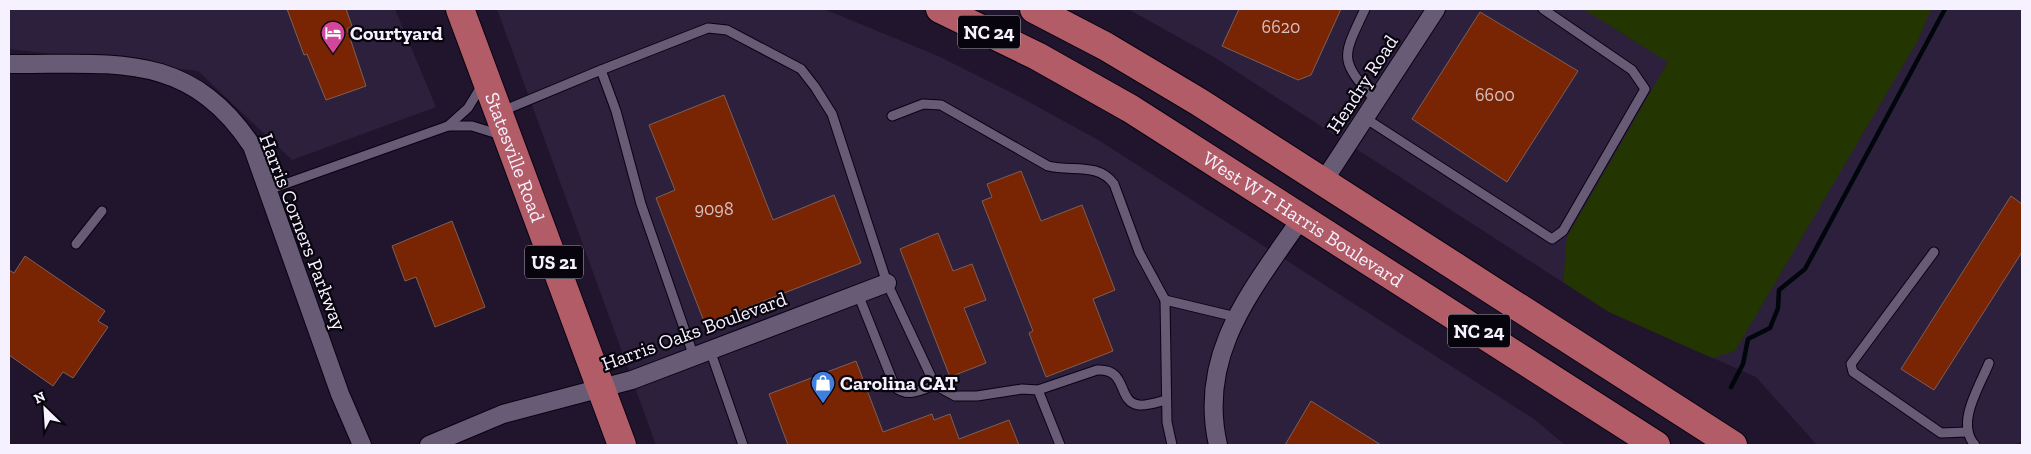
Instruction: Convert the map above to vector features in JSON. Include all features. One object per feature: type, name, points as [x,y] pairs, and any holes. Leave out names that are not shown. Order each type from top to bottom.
[{"type":"main road","name":"Statesville Road","points":[[460,9],[622,445]]},
{"type":"main road","name":"West W T Harris Boulevard","points":[[940,9],[1037,56],[1123,104],[1656,445]]},
{"type":"main road","name":"West W T Harris Boulevard","points":[[1034,9],[1152,73],[1733,445]]},
{"type":"street","name":"Hendry Road","points":[[1323,182],[1436,9]]},
{"type":"street","name":"Harris Corners Parkway","points":[[9,64],[132,66],[154,70],[179,79],[219,105],[238,125],[252,146],[340,394],[362,445]]},
{"type":"street","points":[[1218,445],[1212,402],[1216,373],[1224,342],[1236,316],[1302,217]]},
{"type":"street","name":"Harris Oaks Boulevard","points":[[428,445],[503,414],[632,380],[887,283]]},
{"type":"lane","points":[[1365,9],[1347,48],[1348,61],[1353,76],[1376,101]]},
{"type":"lane","points":[[1365,118],[1552,239],[1558,236],[1563,231],[1644,89],[1632,70],[1543,9]]},
{"type":"lane","points":[[268,190],[448,126],[502,125],[602,70],[708,28],[727,30],[801,69],[832,114],[887,283],[935,385],[955,396],[977,396],[1022,389],[1038,390],[1097,370],[1106,369],[1118,378],[1127,397],[1133,404],[1141,406],[1166,400]]},
{"type":"lane","points":[[602,70],[616,111],[641,204],[702,354],[743,445]]},
{"type":"lane","points":[[448,126],[468,108],[485,80]]},
{"type":"lane","points":[[892,116],[923,104],[941,105],[1048,166],[1062,170],[1098,170],[1108,175],[1114,184],[1139,252],[1165,300],[1167,422],[1172,445]]},
{"type":"lane","points":[[76,244],[102,211]]},
{"type":"lane","points":[[1934,252],[1851,364],[1854,372],[1935,430],[1942,433],[1967,432]]},
{"type":"lane","points":[[858,294],[895,387],[902,392],[912,393],[935,385]]},
{"type":"lane","points":[[1165,300],[1236,316]]},
{"type":"lane","points":[[1975,445],[1967,432],[1966,420],[1989,363]]},
{"type":"lane","points":[[1038,390],[1060,445]]},
{"type":"shaded area","points":[[9,9],[395,9],[436,107],[292,160],[198,71],[9,49]]},
{"type":"shaded area","points":[[497,9],[824,9],[938,56],[1020,97],[1100,141],[1534,419],[1565,445],[656,445]]},
{"type":"shaded area","points":[[1128,9],[2022,9],[2022,441],[2014,445],[1817,445],[1756,377],[1609,312],[1214,57]]},
{"type":"green space","points":[[1583,9],[1931,9],[1918,40],[1735,351],[1712,358],[1609,312],[1563,282],[1567,237],[1668,62]]},
{"type":"building","name":"Courtyard","points":[[287,9],[346,9],[352,26],[347,29],[366,86],[326,100],[307,54],[304,55]]},
{"type":"building","points":[[1239,9],[1341,9],[1311,75],[1298,80],[1222,46]]},
{"type":"building","points":[[1480,12],[1578,71],[1507,182],[1412,119]]},
{"type":"building","points":[[724,95],[773,220],[834,195],[861,263],[705,324],[656,198],[675,190],[649,125]]},
{"type":"building","points":[[1021,171],[1041,221],[1082,205],[1115,290],[1093,299],[1113,351],[1046,377],[1029,333],[1033,331],[982,201],[992,197],[987,184]]},
{"type":"building","points":[[2011,196],[2022,204],[2022,252],[1934,390],[1901,369]]},
{"type":"building","points":[[452,221],[485,307],[435,327],[416,277],[405,281],[392,246]]},
{"type":"building","points":[[938,233],[953,271],[972,264],[986,300],[964,308],[986,363],[950,377],[900,249]]},
{"type":"building","points":[[25,256],[105,311],[98,321],[108,327],[73,378],[63,372],[53,386],[9,355],[9,270],[14,273]]},
{"type":"building","name":"Carolina CAT","points":[[856,361],[883,432],[932,414],[934,420],[950,414],[959,439],[1009,420],[1019,445],[788,445],[769,394]]},
{"type":"building","points":[[1311,401],[1381,445],[1285,445]]},
{"type":"waterway","points":[[1731,387],[1743,364],[1748,339],[1770,328],[1778,308],[1779,290],[1805,269],[1945,9]]},
{"type":"place","name":"Courtyard","points":[[333,54]]},
{"type":"place","name":"Carolina CAT","points":[[823,404]]}]
